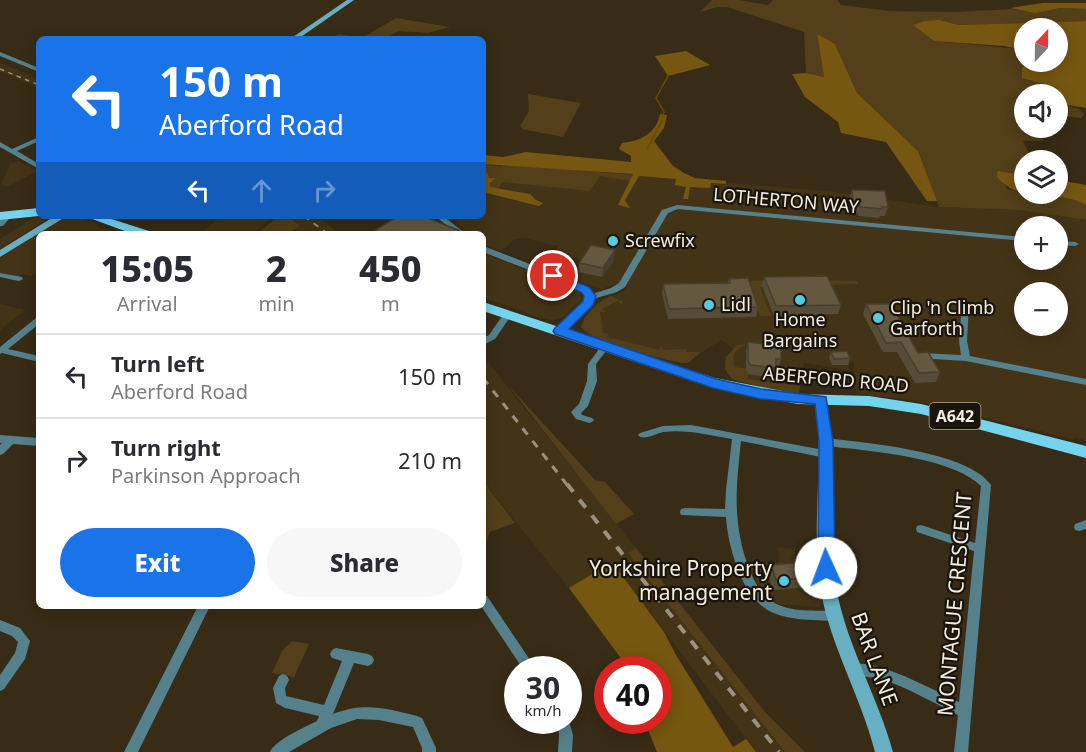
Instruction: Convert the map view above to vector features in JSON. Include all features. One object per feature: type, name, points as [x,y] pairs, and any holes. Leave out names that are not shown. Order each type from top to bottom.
[{"type":"main road","points":[[5,215],[36,212]]},
{"type":"main road","points":[[99,219],[136,231]]},
{"type":"main road","name":"ABERFORD ROAD","points":[[486,307],[719,385],[769,395],[821,400],[870,401],[921,409],[1086,452]]},
{"type":"street","points":[[297,36],[351,0]]},
{"type":"street","points":[[0,54],[36,69]]},
{"type":"street","points":[[12,151],[36,140]]},
{"type":"street","points":[[0,144],[36,165]]},
{"type":"street","name":"LOTHERTON WAY","points":[[590,297],[614,290],[622,285],[665,212],[677,207],[1014,238]]},
{"type":"street","points":[[0,224],[5,215]]},
{"type":"street","points":[[36,231],[57,219]]},
{"type":"street","points":[[443,219],[458,231]]},
{"type":"street","points":[[2,251],[36,231]]},
{"type":"street","points":[[1068,244],[1075,244]]},
{"type":"street","points":[[486,250],[588,292],[589,303],[560,331]]},
{"type":"street","points":[[0,275],[19,279]]},
{"type":"street","points":[[965,305],[963,341],[966,358]]},
{"type":"street","points":[[486,340],[492,337],[508,314]]},
{"type":"street","points":[[0,351],[36,322]]},
{"type":"street","points":[[589,420],[579,417],[576,412],[584,404],[592,381],[592,364],[605,347]]},
{"type":"street","points":[[0,351],[36,358]]},
{"type":"street","points":[[920,356],[966,358],[1086,381]]},
{"type":"street","name":"BAR LANE","points":[[821,400],[826,448],[824,552],[829,593],[884,752]]},
{"type":"street","name":"MONTAGUE CRESCENT","points":[[643,435],[663,429],[684,428],[826,448],[918,456],[967,469],[979,476],[987,490],[961,752]]},
{"type":"street","points":[[737,437],[729,513],[738,554],[749,582],[763,602],[787,612],[836,616]]},
{"type":"street","points":[[0,439],[36,442]]},
{"type":"street","points":[[0,452],[12,439]]},
{"type":"street","points":[[685,512],[729,513]]},
{"type":"street","points":[[921,529],[981,549]]},
{"type":"street","points":[[486,604],[521,656]]},
{"type":"street","points":[[131,752],[202,609]]},
{"type":"street","points":[[0,625],[16,632],[24,640],[21,655],[0,685]]},
{"type":"street","points":[[336,654],[368,660]]},
{"type":"street","points":[[321,727],[350,657]]},
{"type":"street","points":[[856,669],[872,670],[964,711]]},
{"type":"street","points":[[283,680],[279,693],[280,699],[327,712]]},
{"type":"street","points":[[277,752],[321,727],[357,714],[390,715],[417,722],[429,752]]},
{"type":"street","points":[[566,734],[566,752]]},
{"type":"shaded area","points":[[712,0],[739,0],[768,5],[773,0],[837,0],[841,5],[891,11],[954,12],[1011,9],[1035,12],[1060,8],[1086,9],[1086,21],[1068,22],[1068,18],[1014,18],[1014,23],[958,25],[930,21],[914,25],[934,41],[1014,48],[1014,72],[1054,72],[1057,84],[1014,84],[1014,138],[1042,138],[1044,141],[1023,141],[1027,150],[1014,150],[1014,173],[999,171],[1007,189],[1014,191],[1014,204],[1068,204],[1068,198],[1074,198],[1086,205],[1086,220],[1020,210],[939,207],[918,151],[857,93],[835,44],[817,35],[824,77],[806,73],[804,32],[727,7],[717,7],[700,12]]},
{"type":"shaded area","points":[[1043,3],[1086,3],[1086,9],[1060,8],[1035,13],[1010,8]]},
{"type":"shaded area","points":[[396,18],[450,27],[428,33],[399,31],[389,36],[365,36]]},
{"type":"shaded area","points":[[939,20],[958,25],[1014,23],[1014,48],[934,41],[913,25]]},
{"type":"shaded area","points":[[1086,21],[1086,108],[1068,105],[1068,84],[1045,84],[1022,78],[1022,72],[1068,72],[1068,22]]},
{"type":"shaded area","points":[[817,34],[835,44],[857,93],[918,151],[937,201],[927,201],[886,142],[841,133],[838,122],[805,97],[792,74],[806,73],[824,77]]},
{"type":"shaded area","points":[[686,51],[710,65],[668,76],[655,56]]},
{"type":"shaded area","points":[[0,63],[36,78],[36,87],[0,71]]},
{"type":"shaded area","points":[[528,94],[581,103],[563,137],[522,129],[520,126],[529,111]]},
{"type":"shaded area","points":[[1068,106],[1079,109],[1084,114],[1081,118],[1068,116]]},
{"type":"shaded area","points":[[660,114],[667,115],[664,128],[654,141],[673,166],[695,178],[726,181],[726,184],[711,183],[710,188],[690,187],[688,199],[683,199],[686,187],[675,185],[676,179],[639,176],[625,200],[630,208],[618,205],[633,174],[486,164],[486,155],[503,157],[526,152],[631,162],[631,156],[619,149],[622,143],[646,135],[658,121]]},
{"type":"shaded area","points":[[19,161],[36,172],[7,187],[1,184],[10,164]]},
{"type":"shaded area","points":[[486,162],[835,192],[939,207],[1020,210],[1060,216],[1014,216],[1014,270],[1068,270],[1068,217],[1086,220],[1086,440],[1073,437],[1073,439],[908,399],[856,394],[854,362],[850,363],[848,370],[804,363],[799,393],[767,389],[732,379],[727,373],[725,361],[733,348],[721,340],[685,363],[620,347],[588,335],[581,327],[599,303],[624,291],[629,284],[616,284],[602,289],[570,279],[582,260],[554,253],[558,246],[525,238],[515,239],[501,251],[486,245],[486,231],[465,231],[455,221],[456,219],[486,219]]},
{"type":"shaded area","points":[[486,164],[501,167],[508,164],[633,175],[631,181],[600,176],[590,191],[502,182],[498,190],[486,188]]},
{"type":"shaded area","points":[[998,171],[1014,173],[1014,190],[1008,186],[997,177]]},
{"type":"shaded area","points":[[486,172],[489,178],[496,178],[490,183],[490,187],[530,194],[543,203],[539,206],[486,193]]},
{"type":"shaded area","points":[[1068,182],[1086,185],[1086,205],[1068,199]]},
{"type":"shaded area","points":[[33,218],[46,219],[0,249],[0,239]]},
{"type":"shaded area","points":[[63,219],[80,219],[99,224],[96,226],[112,231],[43,231]]},
{"type":"shaded area","points":[[218,219],[271,219],[255,231],[204,231]]},
{"type":"shaded area","points":[[276,219],[291,219],[301,226],[291,231],[261,230]]},
{"type":"shaded area","points":[[292,219],[320,219],[337,231],[295,231],[302,226]]},
{"type":"shaded area","points":[[36,235],[36,272],[31,276],[23,274],[18,277],[0,273],[0,258]]},
{"type":"shaded area","points":[[486,254],[579,291],[582,298],[562,318],[553,320],[537,317],[486,298]]},
{"type":"shaded area","points":[[857,281],[858,284],[760,287],[771,316],[760,316],[746,283],[708,282]]},
{"type":"shaded area","points":[[611,296],[623,302],[622,304],[617,301],[602,309],[606,312],[600,312],[603,333],[609,334],[607,337],[659,350],[661,346],[663,350],[686,349],[686,352],[701,352],[688,363],[681,363],[627,349],[587,332],[581,327],[585,318],[597,304]]},
{"type":"shaded area","points":[[0,304],[25,310],[0,330]]},
{"type":"shaded area","points":[[747,344],[735,353],[734,367],[748,369],[748,379],[800,386],[799,393],[767,389],[732,379],[725,369],[726,357],[737,345]]},
{"type":"shaded area","points":[[486,360],[636,548],[628,553],[785,752],[756,752],[612,562],[569,588],[486,485]]},
{"type":"shaded area","points":[[508,385],[595,480],[605,482],[634,514],[616,524]]},
{"type":"shaded area","points":[[486,485],[515,523],[490,532],[486,542]]},
{"type":"shaded area","points":[[778,547],[795,549],[795,558],[818,562],[822,602],[819,607],[778,604],[760,590],[748,562],[779,563]]},
{"type":"shaded area","points":[[636,548],[765,712],[805,752],[785,752],[628,553]]},
{"type":"shaded area","points":[[612,562],[664,632],[733,747],[746,739],[756,752],[657,752],[650,734],[672,734],[672,656],[619,656],[569,588]]},
{"type":"shaded area","points":[[292,641],[309,644],[294,677],[272,673],[282,651]]},
{"type":"building","points":[[852,190],[885,191],[888,207],[882,207],[882,209],[853,204]]},
{"type":"building","points":[[393,219],[430,219],[459,231],[374,231]]},
{"type":"building","points":[[591,245],[615,250],[603,268],[579,263]]},
{"type":"building","name":"Home Bargains","points":[[827,276],[841,305],[776,306],[764,277]]},
{"type":"building","points":[[748,278],[758,307],[669,309],[663,284],[730,283],[729,279]]},
{"type":"building","points":[[866,304],[891,304],[918,353],[928,352],[940,372],[919,373],[901,342],[886,343]]},
{"type":"building","points":[[748,342],[781,346],[781,359],[776,359],[776,368],[750,365]]},
{"type":"building","points":[[847,351],[850,358],[834,359],[831,352]]},
{"type":"building","points":[[808,562],[814,578],[776,580],[771,565]]},
{"type":"waterway","points":[[661,122],[664,112],[656,98],[668,76]]},
{"type":"waterway","points":[[647,149],[662,121]]},
{"type":"railway","points":[[0,69],[36,84]]},
{"type":"railway","points":[[308,219],[324,231]]},
{"type":"railway","points":[[486,382],[568,486]]},
{"type":"railway","points":[[567,484],[779,752]]},
{"type":"place","name":"Screwfix","points":[[613,241]]},
{"type":"place","name":"Home Bargains","points":[[800,300]]},
{"type":"place","name":"Lidl","points":[[709,305]]},
{"type":"place","name":"Clip 'n Climb Garforth","points":[[878,318]]},
{"type":"place","name":"Yorkshire Property management","points":[[784,581]]},
{"type":"route","points":[[553,276],[585,289],[590,296],[589,303],[560,331],[713,383],[761,394],[821,400],[826,442],[827,493],[824,552],[826,568]]}]
